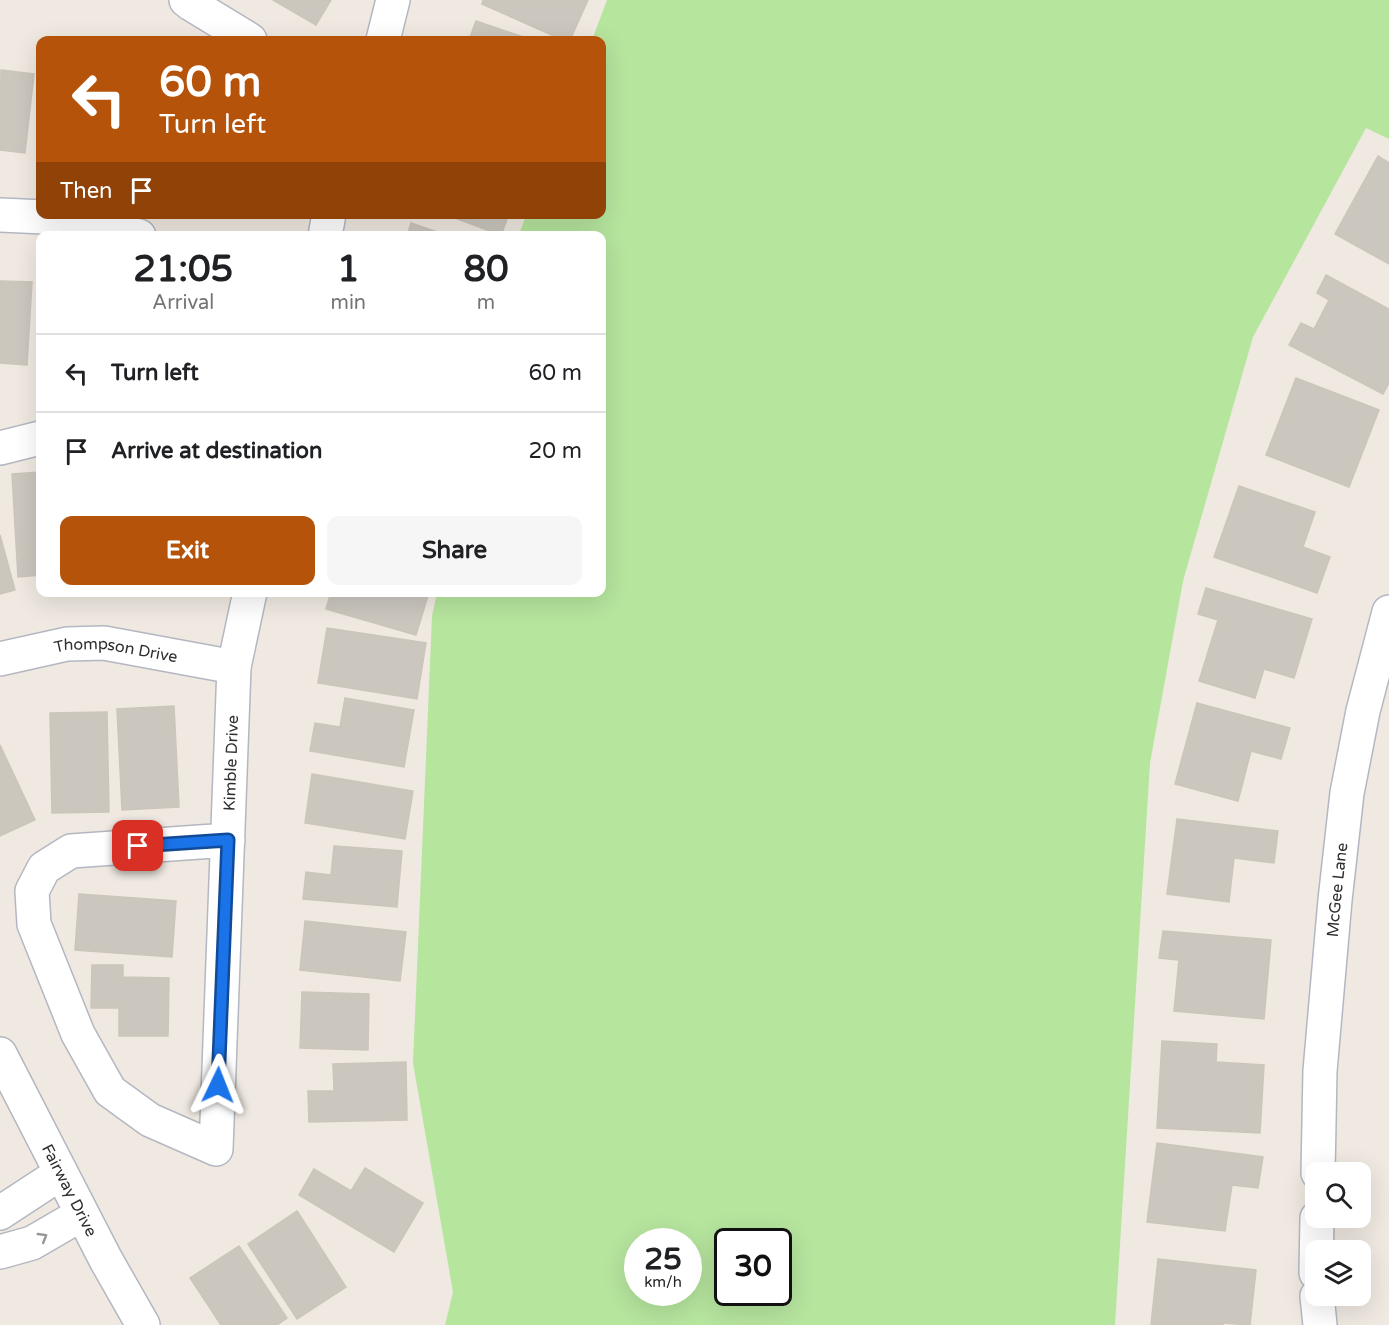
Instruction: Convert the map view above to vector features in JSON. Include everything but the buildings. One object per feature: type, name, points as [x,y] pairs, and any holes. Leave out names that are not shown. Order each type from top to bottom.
[{"type":"street","points":[[186,0],[243,36]]},
{"type":"street","points":[[384,36],[393,0]]},
{"type":"street","points":[[0,214],[36,216]]},
{"type":"street","points":[[71,219],[119,231]]},
{"type":"street","points":[[0,448],[36,439]]},
{"type":"street","name":"Kimble Drive","points":[[228,840],[71,851],[44,868],[32,891],[34,924],[78,1034],[110,1091],[150,1119],[216,1149],[228,840],[234,667],[249,597]]},
{"type":"street","name":"McGee Lane","points":[[1318,1162],[1320,1071],[1347,793],[1363,711],[1389,612]]},
{"type":"street","name":"Thompson Drive","points":[[0,659],[67,644],[104,643],[234,667]]},
{"type":"street","name":"Fairway Drive","points":[[0,1054],[106,1260],[143,1325]]},
{"type":"street","points":[[0,1213],[61,1173]]},
{"type":"street","points":[[0,1252],[33,1243],[82,1214]]},
{"type":"street","points":[[1318,1306],[1320,1325]]},
{"type":"green space","points":[[607,0],[1389,0],[1389,139],[1366,128],[1253,337],[1183,581],[1150,763],[1115,1325],[445,1325],[453,1292],[413,1063],[432,616],[436,597],[606,597],[606,231],[520,231],[525,219],[606,219],[606,36],[594,36]]},
{"type":"route","points":[[138,846],[228,840],[218,1085]]}]
